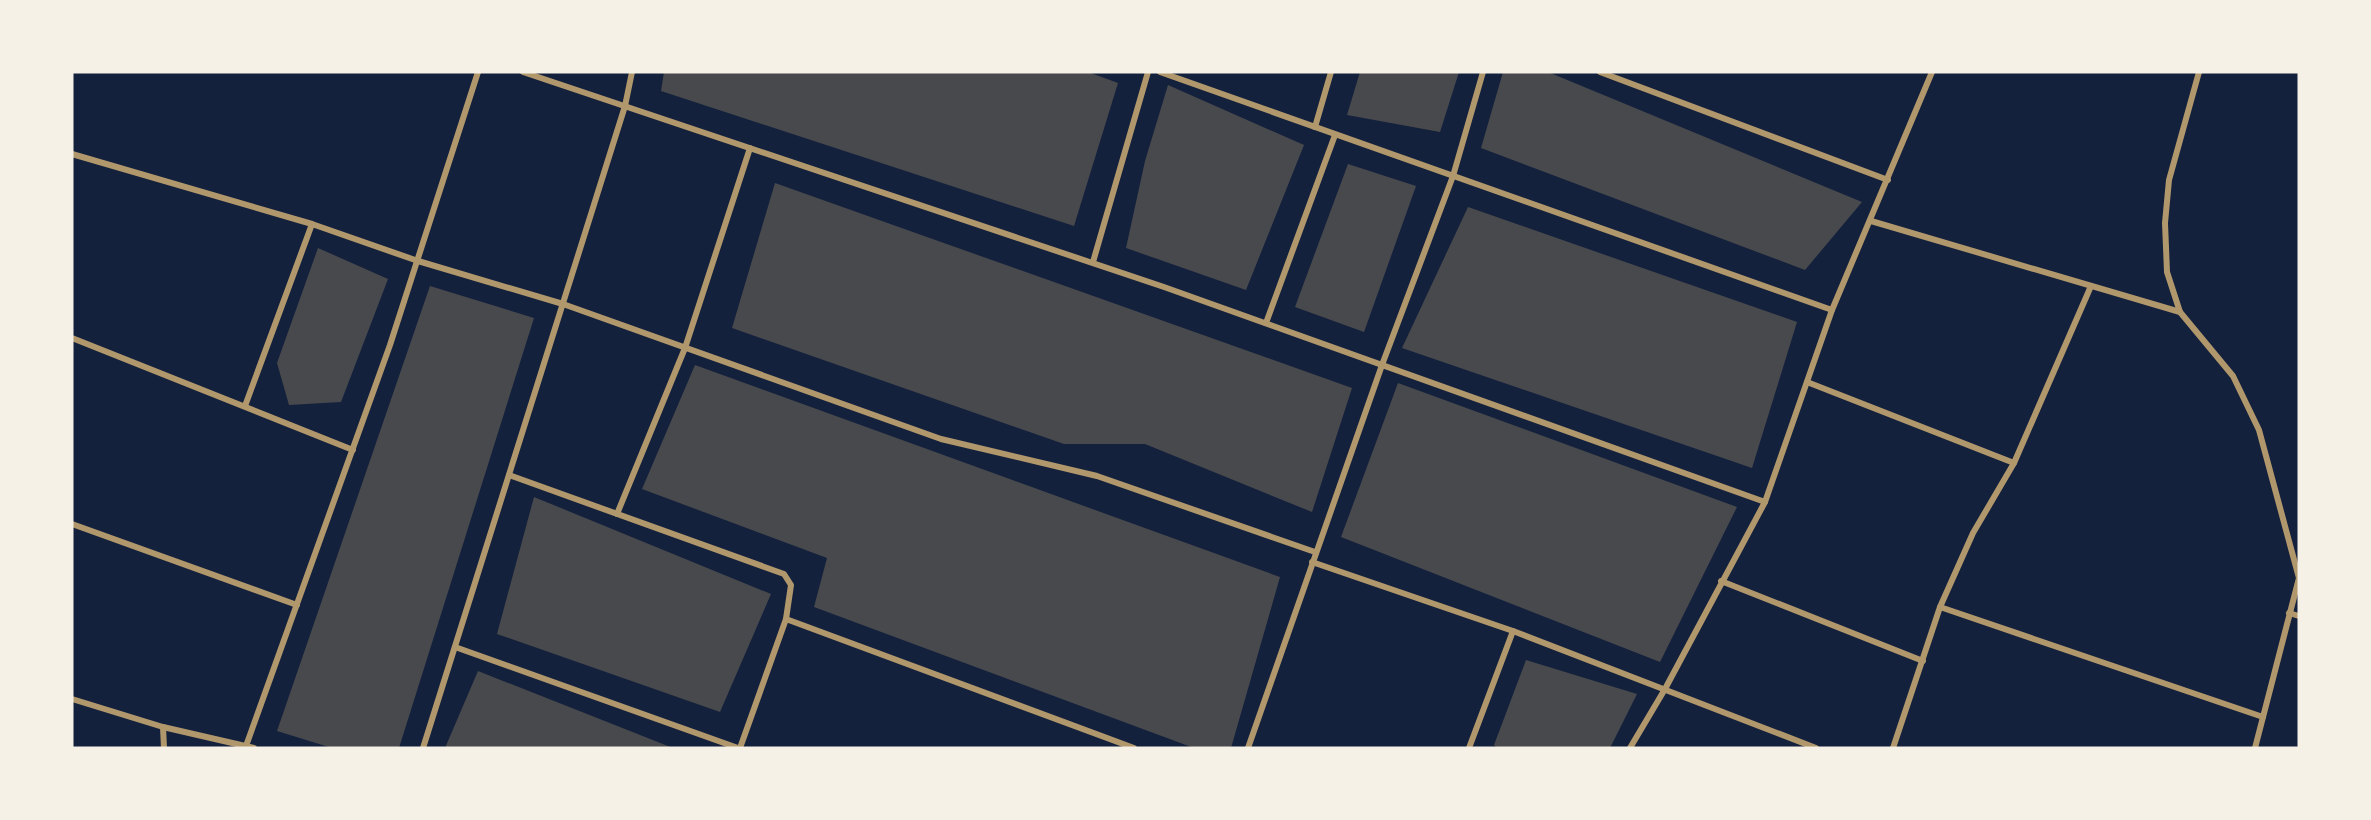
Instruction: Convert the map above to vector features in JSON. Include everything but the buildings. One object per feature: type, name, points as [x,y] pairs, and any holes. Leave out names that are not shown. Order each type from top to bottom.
[{"type":"street","points":[[72,699],[163,727],[250,747],[297,605],[418,261],[478,72]]},
{"type":"street","points":[[523,72],[1093,262],[1765,502]]},
{"type":"street","points":[[423,748],[626,106],[632,72]]},
{"type":"street","points":[[1093,262],[1148,72]]},
{"type":"street","points":[[1160,72],[1832,310]]},
{"type":"street","points":[[1315,128],[1331,72]]},
{"type":"street","points":[[1248,748],[1382,365],[1453,176],[1483,72]]},
{"type":"street","points":[[1600,72],[1887,180]]},
{"type":"street","points":[[1630,748],[1665,689],[1765,502],[1832,310],[1932,72]]},
{"type":"street","points":[[2199,72],[2169,180],[2165,223],[2167,272],[2180,312],[2233,376],[2259,430],[2299,578],[2255,748]]},
{"type":"street","points":[[1266,323],[1335,135]]},
{"type":"street","points":[[617,514],[685,348],[750,148]]},
{"type":"street","points":[[72,154],[312,224],[418,261],[563,304],[941,439],[1097,477],[1315,552]]},
{"type":"street","points":[[1870,221],[2180,312]]},
{"type":"street","points":[[245,406],[312,224]]},
{"type":"street","points":[[1893,748],[1940,608],[1973,533],[2014,463],[2091,286]]},
{"type":"street","points":[[72,338],[353,450]]},
{"type":"street","points":[[1806,382],[2014,463]]},
{"type":"street","points":[[455,647],[739,748],[786,620],[791,585],[784,573],[509,475]]},
{"type":"street","points":[[72,524],[297,605]]},
{"type":"street","points":[[1312,562],[1513,631],[1816,748]]},
{"type":"street","points":[[1721,581],[1923,661]]},
{"type":"street","points":[[1940,608],[2263,717]]},
{"type":"street","points":[[2289,613],[2299,616]]},
{"type":"street","points":[[786,620],[1134,748]]},
{"type":"street","points":[[1469,748],[1513,631]]},
{"type":"street","points":[[163,727],[164,748]]}]
